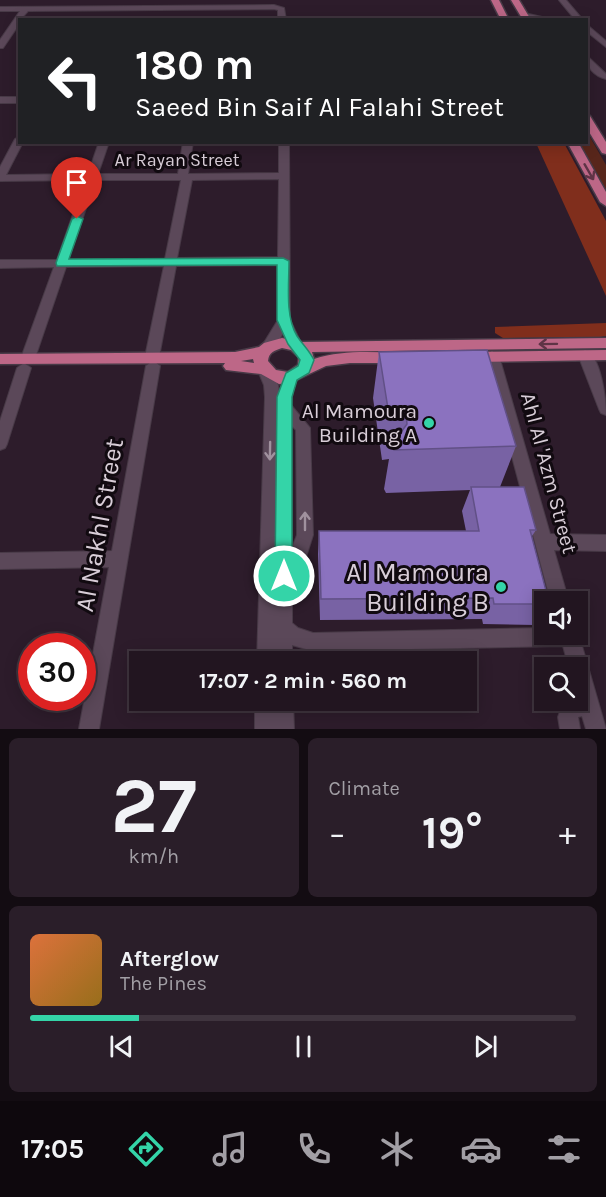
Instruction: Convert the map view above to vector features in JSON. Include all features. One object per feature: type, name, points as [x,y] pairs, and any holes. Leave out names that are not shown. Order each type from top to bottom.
[{"type":"main road","points":[[495,0],[504,18]]},
{"type":"main road","points":[[515,0],[525,17]]},
{"type":"main road","points":[[588,121],[606,151]]},
{"type":"main road","points":[[573,144],[606,202]]},
{"type":"main road","points":[[153,361],[237,365],[282,378],[319,362],[336,359],[492,356],[582,349],[606,340]]},
{"type":"main road","points":[[0,359],[26,363],[235,357],[282,343],[297,346],[582,349],[606,355]]},
{"type":"main road","points":[[297,346],[306,355],[306,364],[298,373]]},
{"type":"main road","points":[[264,371],[260,360],[266,349]]},
{"type":"main road","points":[[582,349],[606,360]]},
{"type":"main road","points":[[0,368],[26,363]]},
{"type":"street","points":[[562,0],[579,18]]},
{"type":"street","points":[[0,9],[87,8],[121,4],[151,8],[277,7],[282,9],[282,18]]},
{"type":"street","points":[[20,18],[26,8]]},
{"type":"street","points":[[82,18],[87,8]]},
{"type":"street","points":[[148,18],[151,8]]},
{"type":"street","points":[[5,43],[18,21]]},
{"type":"street","points":[[588,29],[606,45]]},
{"type":"street","points":[[588,60],[599,74],[606,77]]},
{"type":"street","points":[[0,100],[18,100]]},
{"type":"street","points":[[0,177],[18,143]]},
{"type":"street","points":[[0,444],[103,144]]},
{"type":"street","name":"Al Nakhl Street","points":[[89,729],[172,262],[188,144]]},
{"type":"street","points":[[266,349],[277,336],[284,320],[284,144]]},
{"type":"street","name":"Ar Rayan Street","points":[[0,177],[283,176]]},
{"type":"street","points":[[0,264],[283,261]]},
{"type":"street","points":[[284,320],[297,346]]},
{"type":"street","points":[[582,349],[600,379],[606,409]]},
{"type":"street","name":"Ahl Al 'Azm Street","points":[[492,356],[557,591]]},
{"type":"street","points":[[264,371],[271,385],[272,397],[278,651]]},
{"type":"street","points":[[279,651],[283,627],[284,407],[286,389],[298,373]]},
{"type":"street","points":[[544,542],[606,543]]},
{"type":"street","points":[[0,561],[119,559]]},
{"type":"street","points":[[283,627],[293,636],[313,642],[534,637]]},
{"type":"street","points":[[291,651],[313,642]]},
{"type":"street","points":[[572,645],[596,729]]},
{"type":"street","points":[[570,729],[568,717],[570,710],[590,706]]},
{"type":"street","points":[[265,711],[265,729]]},
{"type":"street","points":[[284,711],[284,729]]},
{"type":"shaded area","points":[[588,134],[606,165],[606,189],[580,144],[588,144]]},
{"type":"shaded area","points":[[536,144],[565,144],[606,221],[606,296]]},
{"type":"shaded area","points":[[606,323],[606,336],[600,337],[503,338],[495,333],[495,327]]},
{"type":"building","points":[[487,350],[516,446],[394,450],[391,446],[407,424],[406,415],[389,415],[379,352]]},
{"type":"building","points":[[471,487],[524,487],[536,530],[530,530],[546,591],[534,591],[534,604],[494,604],[493,598],[321,599],[319,531],[479,531]]},
{"type":"place","name":"Al Mamoura Building A","points":[[429,423]]},
{"type":"place","name":"Al Mamoura Building B","points":[[501,587]]},
{"type":"route","points":[[77,219],[62,263],[283,261],[284,320],[292,340],[306,355],[307,360],[304,369],[291,377],[285,397],[284,576]]}]
